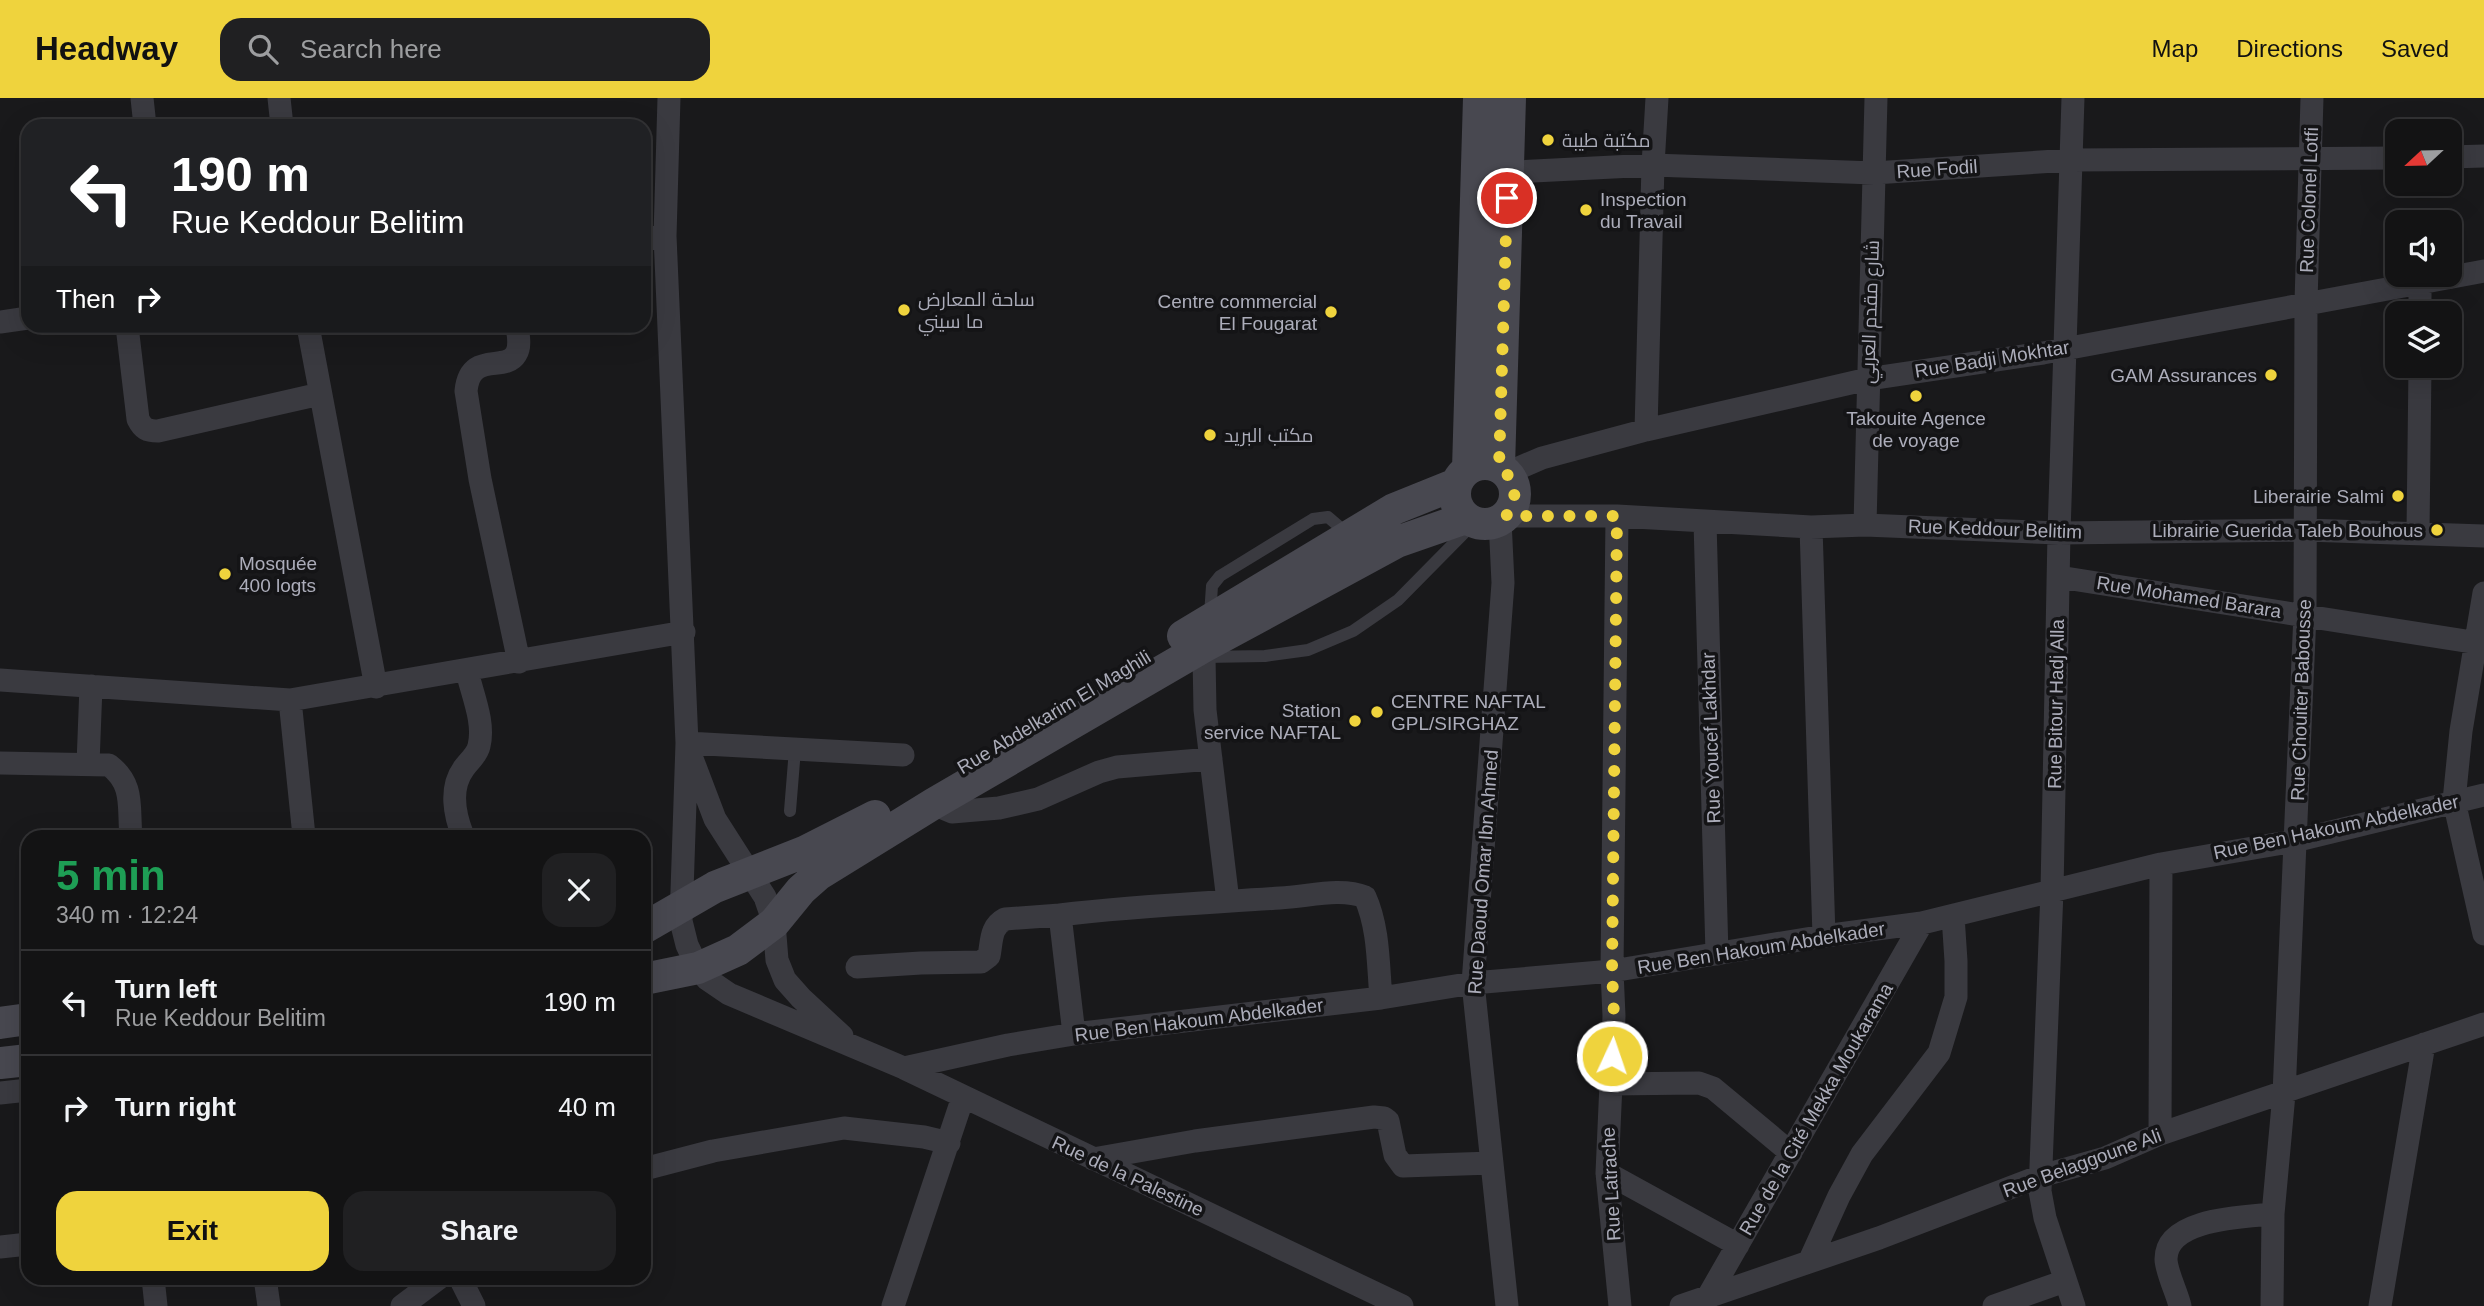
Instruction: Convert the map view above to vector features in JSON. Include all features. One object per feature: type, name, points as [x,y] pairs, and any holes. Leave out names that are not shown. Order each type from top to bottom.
[{"type":"street","points":[[142,98],[144,119]]},
{"type":"street","points":[[279,98],[281,119]]},
{"type":"street","points":[[668,98],[654,238],[684,632],[687,743],[681,908],[687,944],[698,968]]},
{"type":"street","points":[[1479,98],[1462,476],[1456,502],[1487,519]]},
{"type":"street","points":[[1503,470],[1510,98]]},
{"type":"street","points":[[1646,430],[1657,98]]},
{"type":"street","name":"شارع مقدم العربي","points":[[1865,525],[1876,98]]},
{"type":"street","name":"Rue Bitour Hadj Alla","points":[[2073,98],[2059,533],[2052,891],[2040,1191],[2045,1218],[2074,1306]]},
{"type":"street","name":"Rue Colonel Lotfi","points":[[2306,302],[2312,98]]},
{"type":"street","points":[[2462,157],[2484,156]]},
{"type":"street","name":"Rue Fodil","points":[[1477,175],[1508,171],[1653,165],[1874,173],[2071,160],[2385,158]]},
{"type":"street","name":"Rue Badji Mokhtar","points":[[2462,274],[2484,271]]},
{"type":"street","name":"Rue Badji Mokhtar","points":[[1503,470],[1646,430],[1868,379],[2043,353],[2387,287]]},
{"type":"street","name":"Rue Chouiter Babousse","points":[[2272,1306],[2273,1214],[2284,1094],[2305,614],[2306,302]]},
{"type":"street","points":[[0,322],[21,319]]},
{"type":"street","points":[[128,333],[138,419],[142,428],[149,431],[320,394]]},
{"type":"street","points":[[309,333],[376,687]]},
{"type":"street","points":[[518,333],[519,346],[516,354],[511,359],[475,369],[467,381],[466,391],[480,479],[519,662]]},
{"type":"street","points":[[2418,532],[2420,378]]},
{"type":"street","points":[[651,978],[698,968],[738,950],[774,923],[801,890],[818,875],[1206,641],[1396,542],[1487,519],[1515,499],[1512,480],[1503,470],[1483,463],[1462,476]]},
{"type":"street","name":"Rue Abdelkarim El Maghili","points":[[651,924],[715,887],[804,852],[851,830],[1022,733],[1206,641],[1350,536],[1394,509],[1462,476]]},
{"type":"street","name":"Rue Keddour Belitim","points":[[1487,519],[1617,516],[1811,527],[1865,525],[2059,533],[2305,530],[2484,536]]},
{"type":"street","name":"Rue Latrache","points":[[1617,516],[1612,971],[1614,1016],[1606,1173],[1620,1306]]},
{"type":"street","name":"Rue Daoud Omar Ibn Ahmed","points":[[1487,519],[1503,583],[1473,983],[1507,1306]]},
{"type":"street","name":"Rue Youcef Lakhdar","points":[[1705,522],[1717,954]]},
{"type":"street","points":[[1811,527],[1825,936]]},
{"type":"street","name":"Rue Mohamed Barara","points":[[2059,577],[2305,614],[2479,644]]},
{"type":"street","points":[[2484,593],[2479,644],[2460,730],[2455,801],[2484,934]]},
{"type":"street","points":[[0,680],[290,700],[684,632]]},
{"type":"street","points":[[1206,641],[1205,710],[1228,901]]},
{"type":"street","points":[[460,830],[455,817],[454,799],[462,770],[478,750],[481,730],[467,671]]},
{"type":"street","points":[[88,764],[91,687]]},
{"type":"street","points":[[290,700],[303,830]]},
{"type":"street","points":[[687,743],[903,755]]},
{"type":"street","points":[[687,743],[715,819],[765,897],[774,923],[777,960],[785,980],[800,998],[854,1048]]},
{"type":"street","points":[[933,804],[951,812],[999,808],[1038,799],[1099,772],[1211,759]]},
{"type":"street","points":[[0,763],[109,765],[121,774],[127,786],[131,830]]},
{"type":"street","name":"Rue Ben Hakoum Abdelkader","points":[[904,1068],[1008,1045],[1074,1034],[1381,998],[1473,983],[1612,971],[1922,923],[2161,864],[2294,841],[2484,795]]},
{"type":"street","points":[[2160,1134],[2161,864]]},
{"type":"street","points":[[857,967],[981,962],[989,956],[993,928],[1005,919],[1122,907],[1352,892],[1365,897],[1375,925],[1381,998]]},
{"type":"street","points":[[1060,915],[1074,1034]]},
{"type":"street","points":[[1809,1262],[1839,1196],[1862,1154],[1939,1053],[1956,997],[1953,916]]},
{"type":"street","name":"Rue de la Cité Mekka Moukarama","points":[[1710,1295],[1922,923]]},
{"type":"street","name":"Rue de la Palestine","points":[[698,968],[707,979],[729,994],[904,1068],[1402,1306]]},
{"type":"street","points":[[0,1023],[21,1020]]},
{"type":"street","name":"Rue Belaggoune Ali","points":[[1682,1306],[1879,1238],[2041,1176],[2105,1158],[2160,1134],[2484,1024]]},
{"type":"street","points":[[2380,1306],[2424,1044]]},
{"type":"street","points":[[0,1063],[21,1061]]},
{"type":"street","points":[[1610,1084],[1685,1082],[1713,1088],[1791,1153]]},
{"type":"street","points":[[0,1093],[21,1091]]},
{"type":"street","points":[[894,1306],[963,1097]]},
{"type":"street","points":[[1093,1159],[1374,1116],[1388,1121],[1395,1155],[1403,1166],[1492,1163]]},
{"type":"street","points":[[651,1162],[844,1128],[924,1137],[949,1143]]},
{"type":"street","points":[[1606,1173],[1738,1245]]},
{"type":"street","points":[[2180,1306],[2166,1259],[2174,1238],[2181,1232],[2222,1219],[2273,1214]]},
{"type":"street","points":[[0,1247],[21,1245]]},
{"type":"street","points":[[1994,1306],[2065,1281]]},
{"type":"street","points":[[154,1285],[156,1306]]},
{"type":"street","points":[[266,1285],[269,1306]]},
{"type":"street","points":[[402,1306],[430,1285]]},
{"type":"street","points":[[464,1285],[474,1306]]},
{"type":"lane","points":[[1206,641],[1265,656],[1308,650],[1353,631],[1398,600],[1487,519]]},
{"type":"lane","points":[[790,811],[795,749]]},
{"type":"place","name":"مكتبة طيبة","points":[[1548,140]]},
{"type":"place","name":"Inspection du Travail","points":[[1586,210]]},
{"type":"place","name":"ساحة المعارض ما سيني","points":[[904,310]]},
{"type":"place","name":"Centre commercial El Fougarat","points":[[1331,312]]},
{"type":"place","name":"GAM Assurances","points":[[2271,375]]},
{"type":"place","name":"Takouite Agence de voyage","points":[[1916,396]]},
{"type":"place","name":"مكتب البريد","points":[[1210,435]]},
{"type":"place","name":"Liberairie Salmi","points":[[2398,496]]},
{"type":"place","name":"Librairie Guerida Taleb Bouhous","points":[[2437,530]]},
{"type":"place","name":"Mosquée 400 logts","points":[[225,574]]},
{"type":"place","name":"CENTRE NAFTAL GPL/SIRGHAZ","points":[[1377,712]]},
{"type":"place","name":"Station service NAFTAL","points":[[1355,721]]},
{"type":"route","points":[[1507,198],[1499,467],[1512,480],[1515,499],[1506,516],[1617,516],[1612,1056]]}]
